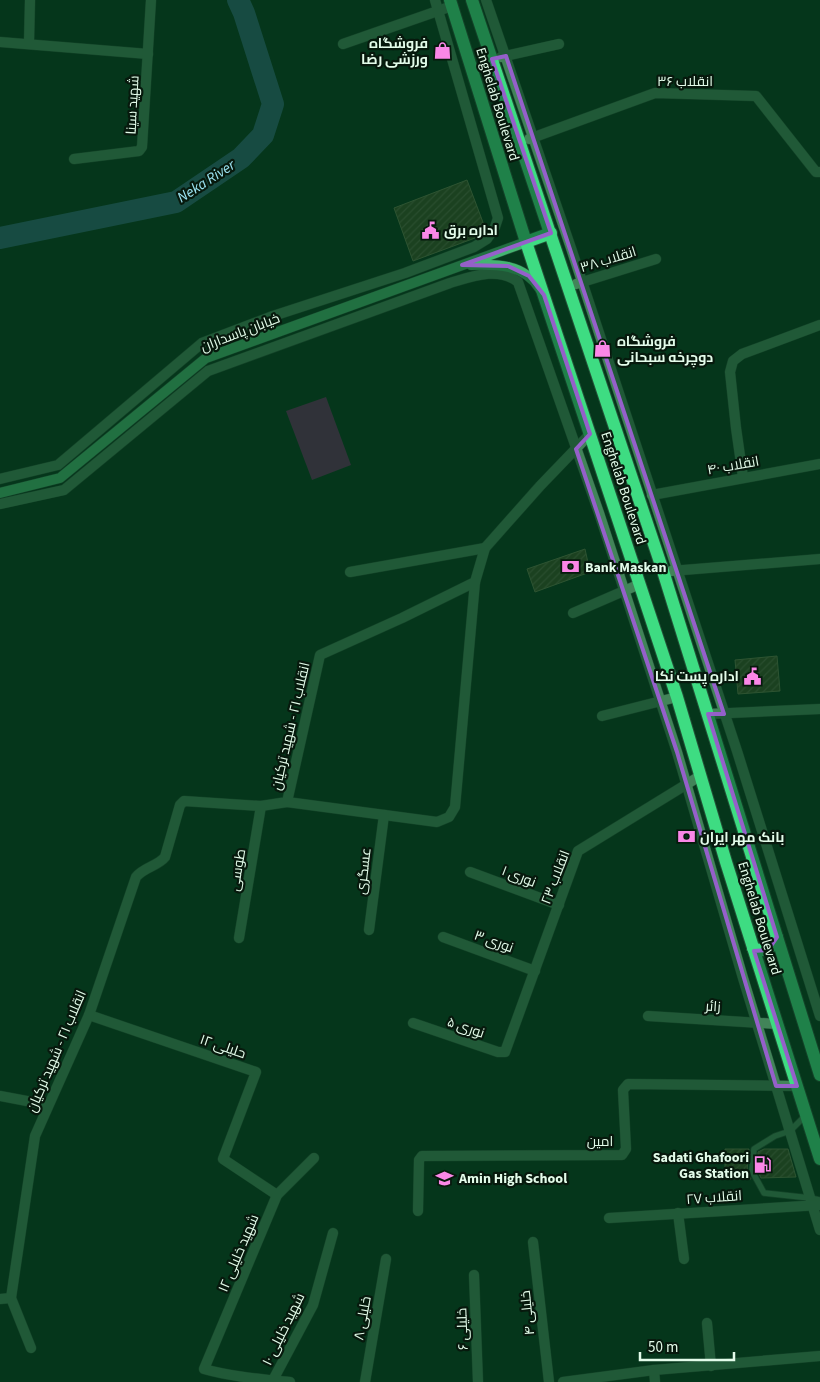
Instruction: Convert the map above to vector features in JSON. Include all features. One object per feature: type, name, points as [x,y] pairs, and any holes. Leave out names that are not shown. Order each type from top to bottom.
[{"type":"main road","name":"Enghelab Boulevard","points":[[475,0],[492,59],[527,140],[551,233],[663,571],[820,1075]]},
{"type":"main road","name":"Enghelab Boulevard","points":[[451,3],[526,242],[677,697],[753,948],[820,1159]]},
{"type":"main road","points":[[526,242],[551,233]]},
{"type":"main road","name":"خیابان پاسداران","points":[[0,493],[60,478],[206,358],[526,242]]},
{"type":"main road","points":[[462,265],[502,264],[508,266],[529,276],[536,282],[544,295]]},
{"type":"main road","points":[[753,948],[760,951],[768,950],[774,945],[777,938]]},
{"type":"street","points":[[29,43],[30,0]]},
{"type":"street","name":"شهید سینا","points":[[74,159],[139,151],[142,147],[151,0]]},
{"type":"street","points":[[0,479],[58,465],[202,343],[273,316],[405,273],[474,247],[487,239],[495,227],[498,218],[435,0]]},
{"type":"street","points":[[486,0],[506,56],[527,140],[581,282],[724,714],[820,1016]]},
{"type":"street","points":[[343,44],[438,11],[451,3]]},
{"type":"street","points":[[0,42],[148,54]]},
{"type":"street","points":[[492,59],[558,44]]},
{"type":"street","name":"انقلاب ۳۶","points":[[527,140],[655,93],[756,96],[816,172],[820,172]]},
{"type":"street","name":"انقلاب ۳۸","points":[[568,286],[656,259]]},
{"type":"street","points":[[0,504],[64,490],[208,371],[450,283],[480,275],[500,274],[518,282],[624,590],[660,701],[790,1131],[816,1202],[820,1230]]},
{"type":"street","points":[[743,477],[730,372],[733,361],[742,354],[820,326]]},
{"type":"street","points":[[287,802],[436,822],[449,817],[454,807],[476,582],[485,548],[540,486],[590,434]]},
{"type":"street","name":"انقلاب ۴۰","points":[[652,495],[820,464]]},
{"type":"street","points":[[350,572],[485,548]]},
{"type":"street","points":[[663,571],[820,559]]},
{"type":"street","name":"انقلاب ۲۱ - شهید ترکیان","points":[[11,1298],[35,1136],[89,1014],[136,877],[140,872],[162,860],[165,856],[180,805],[184,801],[261,806],[287,802],[320,655],[476,582]]},
{"type":"street","points":[[572,613],[640,584]]},
{"type":"street","points":[[602,716],[677,697]]},
{"type":"street","points":[[708,714],[820,710]]},
{"type":"street","name":"انقلاب ۲۳","points":[[507,1046],[578,851],[700,776]]},
{"type":"street","name":"طوسی","points":[[239,938],[261,806]]},
{"type":"street","name":"عسگری","points":[[369,930],[384,815]]},
{"type":"street","name":"نوری ۱","points":[[470,872],[559,905]]},
{"type":"street","name":"نوری ۳","points":[[443,937],[535,971]]},
{"type":"street","name":"حلیلی ۱۲","points":[[89,1014],[256,1072],[223,1159],[277,1195]]},
{"type":"street","name":"زائر","points":[[648,1016],[777,1024]]},
{"type":"street","name":"نوری ۵","points":[[412,1022],[498,1052],[505,1052],[507,1046]]},
{"type":"street","name":"امین","points":[[418,1211],[419,1160],[422,1156],[622,1155],[626,1149],[623,1090],[628,1084],[797,1086]]},
{"type":"street","points":[[0,1096],[48,1105]]},
{"type":"street","name":"شهید خلیلی ۱۲","points":[[273,1380],[219,1374],[204,1369],[277,1195],[314,1158]]},
{"type":"street","name":"انقلاب ۲۷","points":[[609,1218],[816,1202]]},
{"type":"street","points":[[678,1213],[684,1259]]},
{"type":"street","name":"شهید خلیلی ۱۰","points":[[273,1380],[313,1306],[333,1233]]},
{"type":"street","name":"خلیلی ۴","points":[[533,1242],[549,1382]]},
{"type":"street","name":"خلیلی ۸","points":[[365,1382],[386,1259]]},
{"type":"street","name":"خلیلی ۶","points":[[474,1275],[478,1382]]},
{"type":"street","points":[[0,1299],[11,1298],[31,1348]]},
{"type":"street","points":[[707,1323],[711,1366]]},
{"type":"street","points":[[563,1382],[654,1370],[820,1356]]},
{"type":"street","points":[[654,1370],[655,1382]]},
{"type":"street","points":[[273,1380],[290,1382]]},
{"type":"lane","points":[[806,1115],[790,1131],[775,1136],[754,1149],[752,1171],[764,1193],[816,1202]]},
{"type":"highlighted area","points":[[506,56],[724,714],[708,714],[777,937],[768,950],[754,951],[797,1086],[776,1086],[677,752],[576,449],[590,434],[544,295],[529,276],[508,266],[462,265],[551,233],[492,59]]},
{"type":"shaded area","points":[[326,397],[351,465],[312,480],[286,411]]},
{"type":"building","points":[[467,180],[484,225],[483,231],[475,238],[413,261],[394,208]]},
{"type":"building","points":[[585,549],[590,572],[535,592],[527,569]]},
{"type":"building","points":[[777,656],[780,691],[738,694],[735,660]]},
{"type":"building","points":[[725,1149],[749,1149],[747,1171],[751,1179],[725,1179]]},
{"type":"building","points":[[764,1149],[788,1149],[796,1177],[761,1178],[757,1170],[758,1152]]},
{"type":"waterway","name":"Neka River","points":[[0,238],[176,202],[241,158],[263,135],[273,104],[244,13],[238,0]]},
{"type":"place","name":"فروشگاه ورزشی رضا","points":[[442,51]]},
{"type":"place","name":"اداره برق","points":[[430,230]]},
{"type":"place","name":"فروشگاه دوچرخه سبحانی","points":[[603,349]]},
{"type":"place","name":"Bank Maskan","points":[[571,567]]},
{"type":"place","name":"اداره پست نکا","points":[[753,676]]},
{"type":"place","name":"بانک مهر ایران","points":[[686,837]]},
{"type":"place","name":"Sadati Ghafoori Gas Station","points":[[763,1165]]},
{"type":"place","name":"Amin High School","points":[[445,1178]]}]
